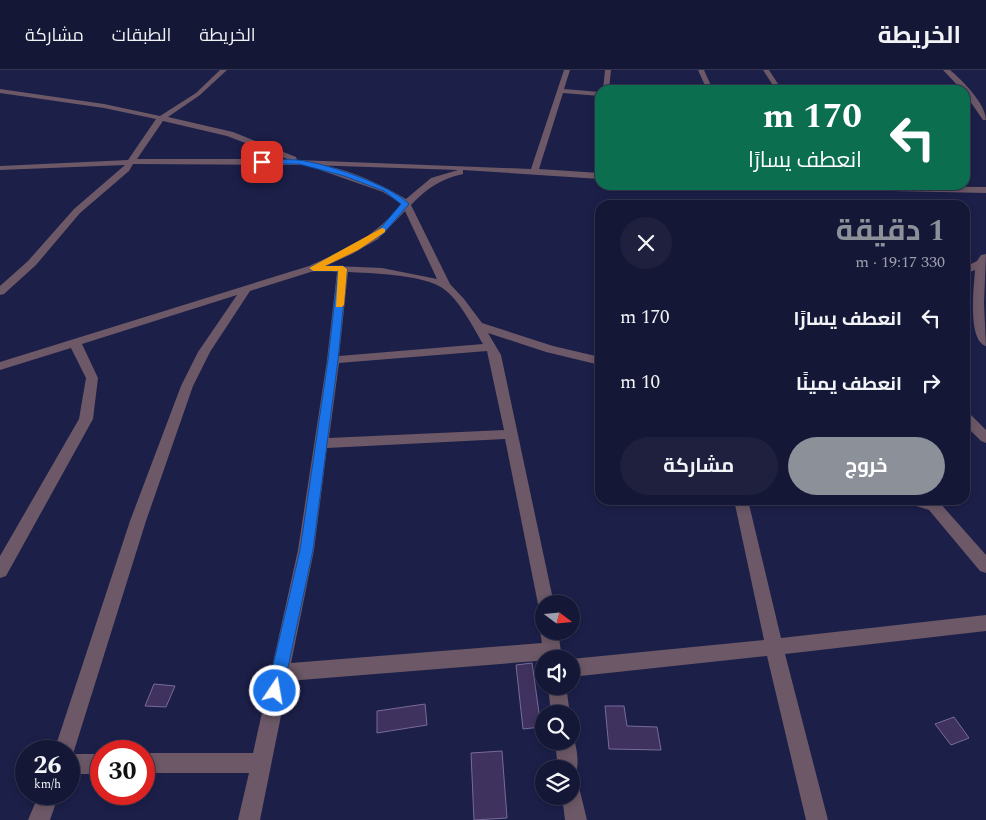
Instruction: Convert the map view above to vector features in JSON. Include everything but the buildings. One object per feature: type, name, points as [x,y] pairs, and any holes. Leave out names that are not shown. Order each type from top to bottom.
[{"type":"street","points":[[0,292],[32,263],[77,211],[115,179],[131,162],[160,119],[198,94],[224,70]]},
{"type":"street","points":[[534,171],[567,70]]},
{"type":"street","points":[[606,85],[608,70]]},
{"type":"street","points":[[702,70],[708,85]]},
{"type":"street","points":[[766,70],[776,85]]},
{"type":"street","points":[[946,70],[962,85]]},
{"type":"street","points":[[0,91],[104,106],[230,134],[299,162],[347,175],[386,190],[406,204],[445,284],[479,326],[494,355],[544,595]]},
{"type":"street","points":[[559,91],[595,94]]},
{"type":"street","points":[[970,96],[986,118]]},
{"type":"street","points":[[970,106],[980,109]]},
{"type":"street","points":[[0,168],[131,162],[299,162],[490,168],[595,176]]},
{"type":"street","points":[[0,366],[245,291],[313,268],[355,248],[381,232],[416,193],[438,177],[450,173],[490,168]]},
{"type":"street","points":[[970,190],[986,190]]},
{"type":"street","points":[[970,268],[983,260]]},
{"type":"street","points":[[983,260],[979,319],[986,342]]},
{"type":"street","points":[[313,268],[384,270],[445,284]]},
{"type":"street","points":[[249,820],[306,550],[333,360],[343,269]]},
{"type":"street","points":[[68,740],[138,521],[187,386],[204,352],[245,291]]},
{"type":"street","points":[[479,326],[550,350],[595,360]]},
{"type":"street","points":[[0,571],[86,419],[92,378],[75,343]]},
{"type":"street","points":[[333,360],[490,347]]},
{"type":"street","points":[[970,422],[986,438]]},
{"type":"street","points":[[321,443],[511,434]]},
{"type":"street","points":[[743,505],[774,647],[817,820]]},
{"type":"street","points":[[931,505],[934,506],[986,566]]},
{"type":"street","points":[[580,667],[986,622]]},
{"type":"street","points":[[279,673],[535,656]]},
{"type":"street","points":[[155,764],[260,763]]},
{"type":"street","points":[[39,820],[45,805]]},
{"type":"street","points":[[574,805],[576,820]]},
{"type":"slow traffic","points":[[339,305],[343,269],[313,268],[355,248],[382,231]]},
{"type":"route","points":[[262,162],[299,162],[347,175],[386,190],[406,204],[381,232],[355,248],[313,268],[343,269],[333,360],[306,550],[275,691]]}]
